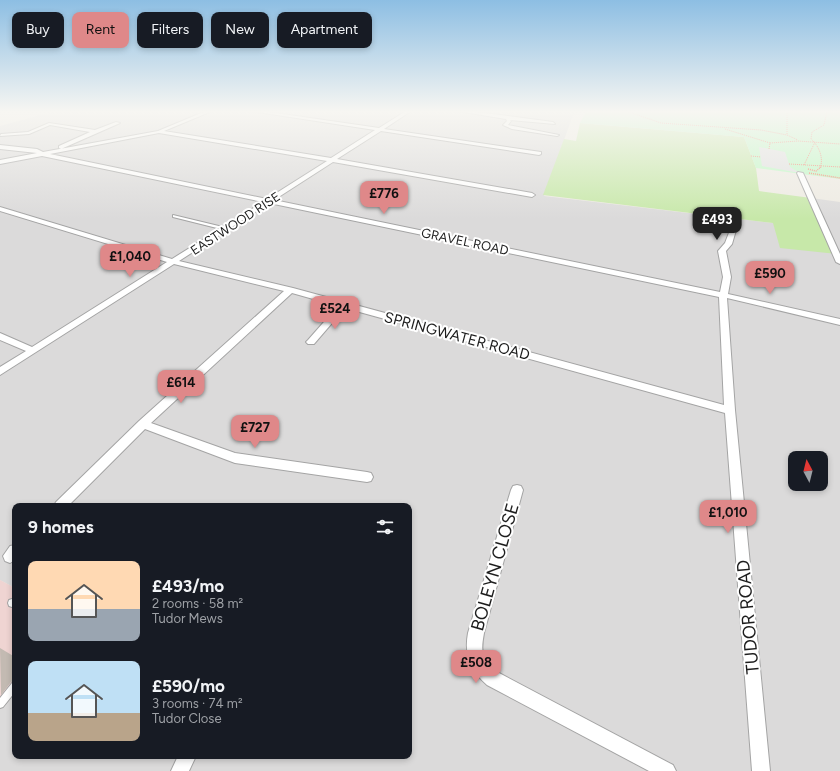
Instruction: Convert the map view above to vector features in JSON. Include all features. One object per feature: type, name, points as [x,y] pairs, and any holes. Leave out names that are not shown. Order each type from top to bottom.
[{"type":"street","name":"GRAVEL ROAD","points":[[0,147],[37,151],[723,294],[840,322]]},
{"type":"street","points":[[45,153],[59,147]]},
{"type":"street","points":[[0,162],[78,147]]},
{"type":"street","points":[[252,147],[532,196]]},
{"type":"street","name":"EASTWOOD RISE","points":[[0,372],[353,147]]},
{"type":"street","points":[[497,147],[538,153]]},
{"type":"street","points":[[801,171],[840,262]]},
{"type":"street","name":"SPRINGWATER ROAD","points":[[0,208],[174,262],[290,290],[730,410]]},
{"type":"street","name":"TUDOR ROAD","points":[[731,226],[733,230],[728,244],[722,253],[727,272],[723,294],[730,410],[761,771]]},
{"type":"street","points":[[63,503],[142,424],[290,290]]},
{"type":"street","points":[[311,342],[343,305]]},
{"type":"street","points":[[0,336],[33,351]]},
{"type":"street","points":[[142,424],[235,458],[366,477]]},
{"type":"street","name":"BOLEYN CLOSE","points":[[517,490],[476,634],[473,652],[475,661],[492,679],[667,771]]},
{"type":"street","points":[[180,771],[186,759]]},
{"type":"lane","points":[[174,216],[226,229]]},
{"type":"lane","points":[[0,704],[12,690]]},
{"type":"path","points":[[813,147],[801,171],[816,171],[821,166],[822,158],[817,147]]},
{"type":"path","points":[[751,156],[760,157]]},
{"type":"path","points":[[789,164],[840,167]]},
{"type":"path","points":[[812,174],[840,178]]},
{"type":"shaded area","points":[[0,147],[562,147],[544,196],[773,223],[811,198],[840,202],[840,771],[0,771],[0,702],[12,688],[12,759],[412,759],[412,503],[12,503],[12,586],[0,580]]},
{"type":"shaded area","points":[[759,147],[785,152],[790,167],[800,173],[762,166]]},
{"type":"shaded area","points":[[0,580],[12,586],[12,688],[0,702]]},
{"type":"green space","points":[[561,147],[748,147],[756,168],[759,191],[811,198],[837,254],[780,248],[773,223],[543,195]]},
{"type":"green space","points":[[748,147],[840,147],[840,179],[756,168]]},
{"type":"building","points":[[0,648],[12,655],[12,682],[1,695]]}]
